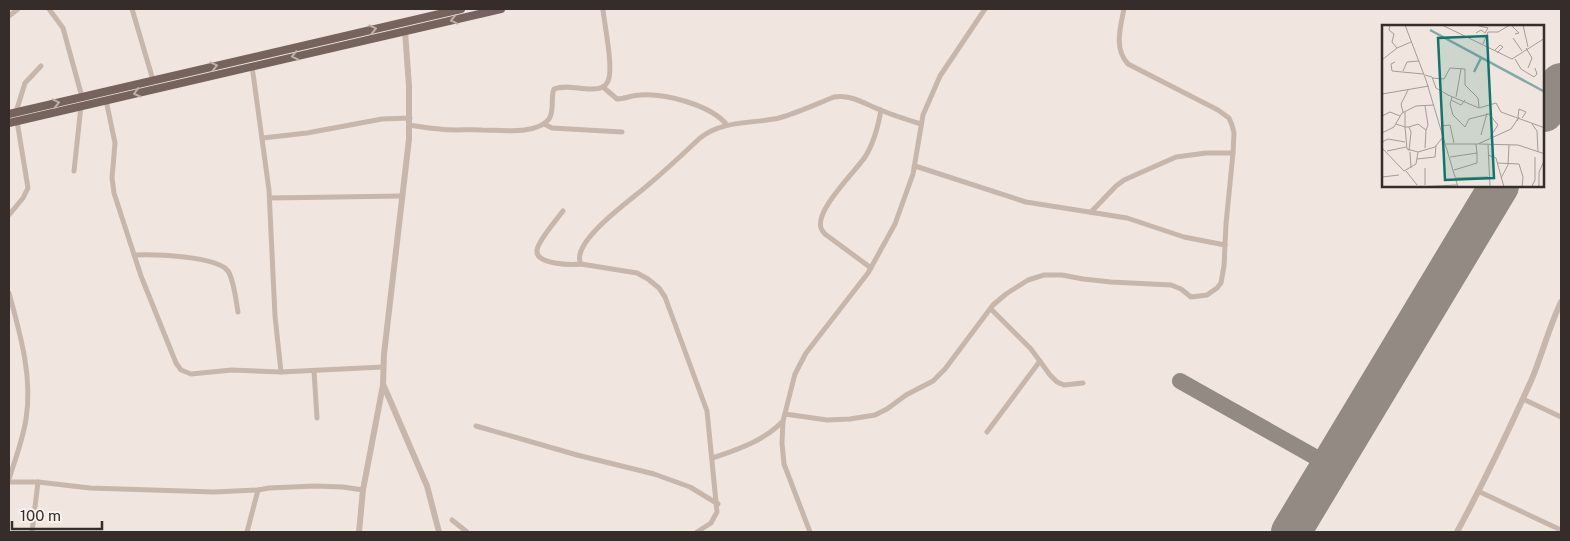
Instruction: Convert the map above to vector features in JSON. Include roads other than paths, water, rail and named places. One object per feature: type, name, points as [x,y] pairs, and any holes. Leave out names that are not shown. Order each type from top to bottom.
[{"type":"main road","points":[[12,113],[460,9]]},
{"type":"main road","points":[[13,122],[502,9]]},
{"type":"street","points":[[9,16],[18,9]]},
{"type":"street","points":[[49,9],[63,28],[82,97]]},
{"type":"street","points":[[132,9],[153,80]]},
{"type":"street","points":[[263,138],[307,133],[374,120],[409,121],[440,129],[510,131],[529,129],[544,124],[552,114],[554,89],[562,87],[597,89],[603,87],[608,82],[610,75],[603,9]]},
{"type":"street","points":[[810,532],[784,464],[782,443],[783,420],[795,374],[806,353],[871,268],[895,224],[908,191],[923,115],[940,76],[985,9]]},
{"type":"street","points":[[785,414],[827,420],[850,419],[875,415],[887,409],[906,395],[933,381],[945,369],[991,309],[1006,294],[1028,280],[1044,275],[1111,282],[1171,285],[1181,289],[1191,297],[1207,295],[1217,288],[1221,283],[1224,266],[1233,153],[1234,133],[1232,125],[1229,118],[1218,110],[1128,64],[1121,57],[1119,47],[1124,9]]},
{"type":"street","points":[[359,532],[364,490],[383,384],[390,292],[409,121],[405,32]]},
{"type":"street","points":[[12,113],[25,83],[41,66]]},
{"type":"street","points":[[252,66],[270,198],[275,316],[280,372]]},
{"type":"street","points":[[603,87],[617,99],[643,95],[666,96],[682,100],[722,118],[727,125]]},
{"type":"street","points":[[581,264],[579,260],[580,254],[590,236],[602,222],[636,196],[710,131],[727,125],[781,117],[834,97],[842,96],[851,97],[921,124]]},
{"type":"street","points":[[106,100],[115,143],[112,178],[114,194],[141,276],[176,363],[181,370],[191,374],[232,370],[280,372],[383,367]]},
{"type":"street","points":[[74,171],[80,106]]},
{"type":"street","points":[[871,268],[825,234],[820,222],[823,212],[834,195],[865,157],[876,133],[881,110]]},
{"type":"street","points":[[9,215],[23,198],[28,188],[13,122]]},
{"type":"street","points":[[544,124],[552,128],[622,132]]},
{"type":"street","points":[[1091,212],[1124,180],[1176,157],[1206,153],[1233,153]]},
{"type":"street","points":[[914,166],[1026,202],[1127,218],[1184,237],[1225,245]]},
{"type":"street","points":[[270,198],[402,196]]},
{"type":"street","points":[[563,211],[536,250],[542,260],[637,273],[659,288],[672,312],[704,400],[709,422],[713,458],[718,504],[716,517],[696,532]]},
{"type":"street","points":[[134,255],[170,254],[221,265],[229,272],[238,312]]},
{"type":"street","points":[[9,293],[21,337],[27,394],[26,420],[9,480],[90,488],[214,492],[314,486],[364,490]]},
{"type":"street","points":[[1457,532],[1480,492],[1510,429],[1561,302]]},
{"type":"street","points":[[991,309],[1031,348],[1057,382],[1064,385],[1083,383]]},
{"type":"street","points":[[987,432],[1040,361]]},
{"type":"street","points":[[314,371],[317,418]]},
{"type":"street","points":[[383,384],[427,486],[439,532]]},
{"type":"street","points":[[1523,399],[1561,417]]},
{"type":"street","points":[[713,458],[759,440],[773,431],[783,420]]},
{"type":"street","points":[[476,426],[577,455],[654,474],[690,487],[718,504]]},
{"type":"street","points":[[32,532],[38,482]]},
{"type":"street","points":[[246,532],[258,490]]},
{"type":"street","points":[[1480,492],[1561,530]]},
{"type":"street","points":[[452,520],[467,532]]}]
